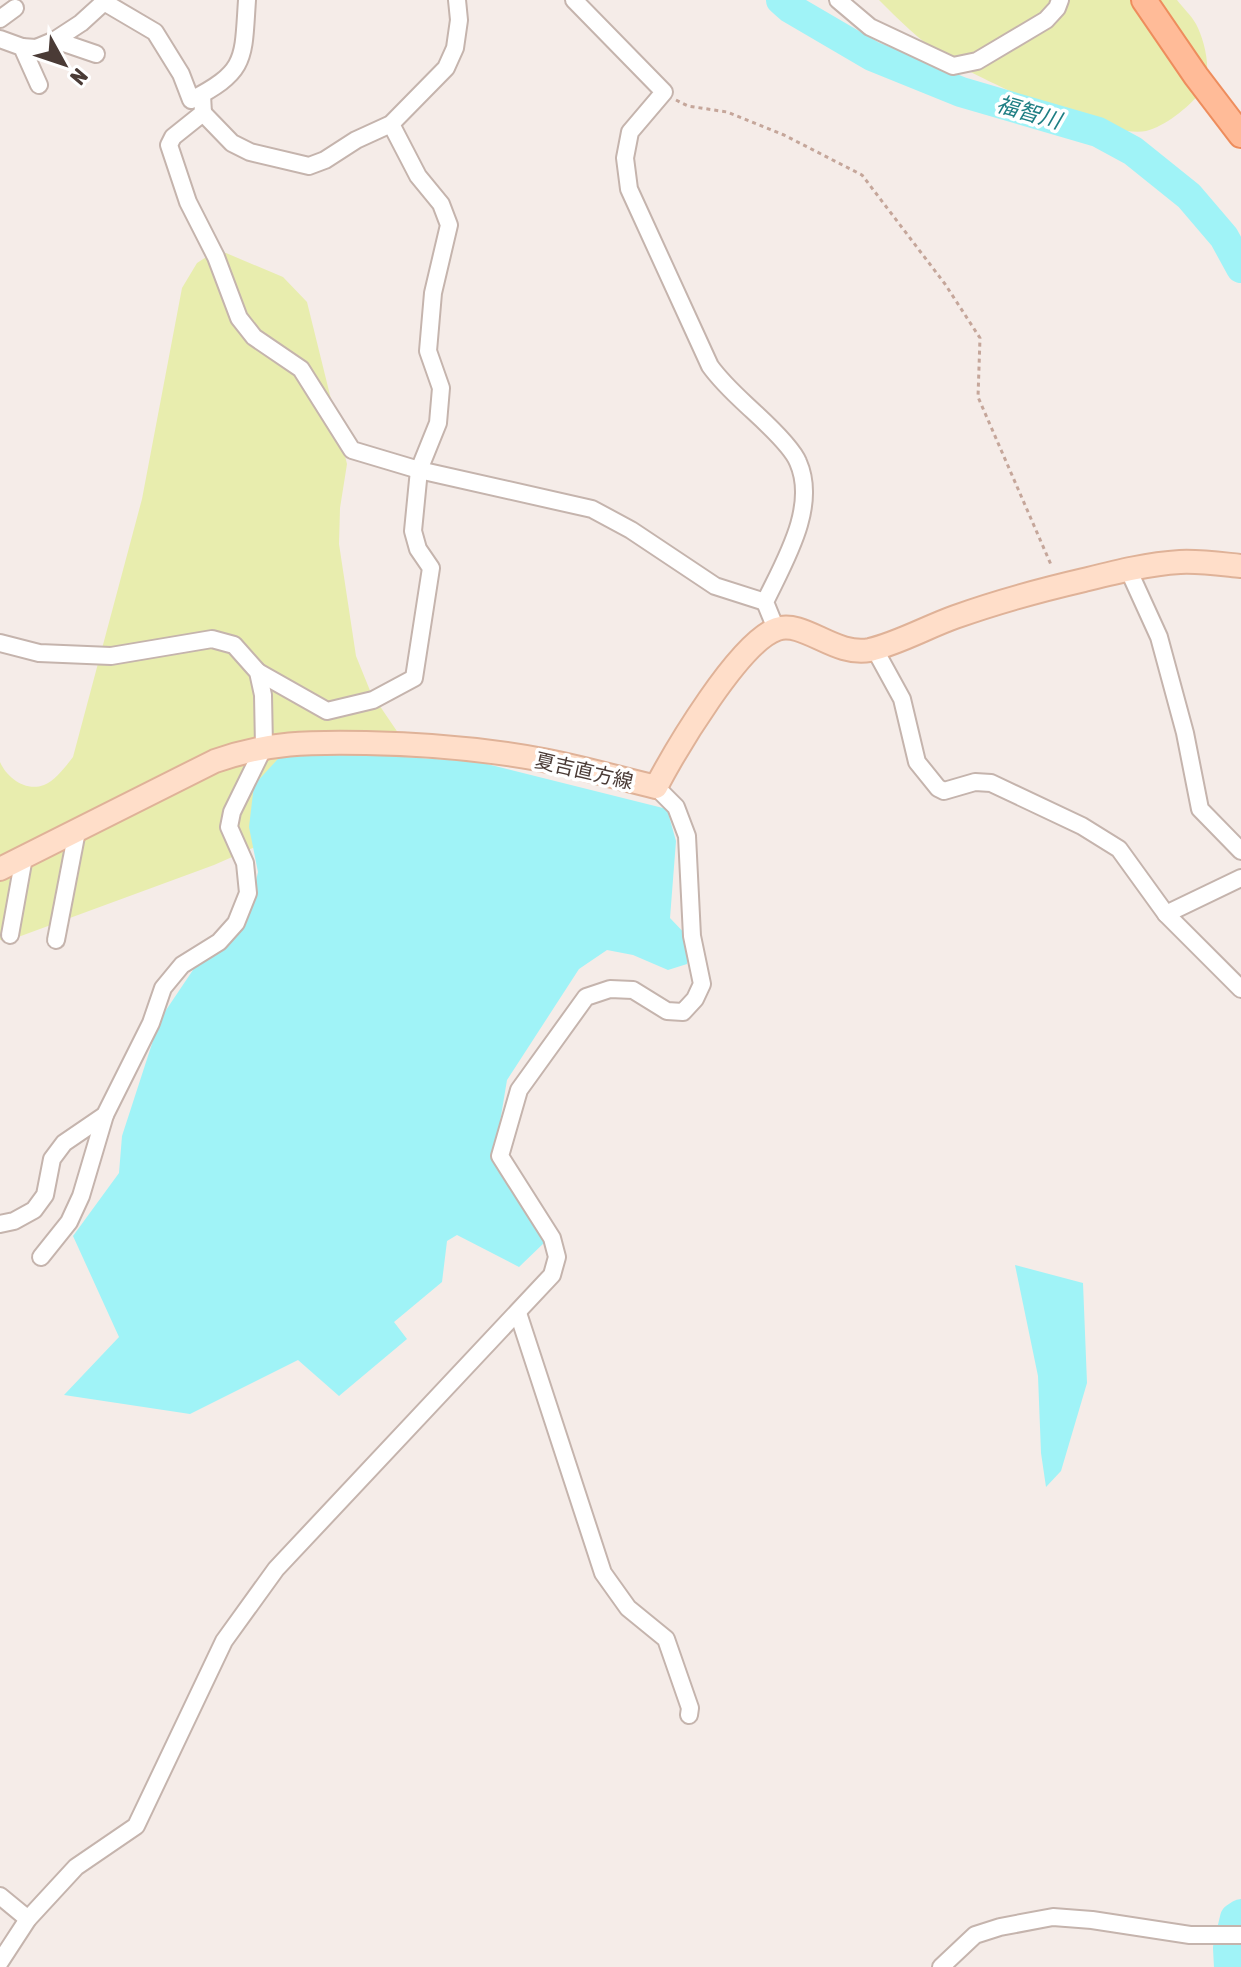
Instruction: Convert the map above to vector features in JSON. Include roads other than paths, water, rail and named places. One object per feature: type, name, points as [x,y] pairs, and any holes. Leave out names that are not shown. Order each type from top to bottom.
[{"type":"main road","points":[[1144,0],[1241,135]]},
{"type":"main road","points":[[776,629],[787,628],[810,634],[847,651],[874,648],[956,617],[1128,569],[1181,562],[1241,566]]},
{"type":"main road","name":"夏吉直方線","points":[[0,869],[215,761],[264,747],[306,742],[405,744],[473,750],[543,760],[656,787],[683,737],[709,700],[756,642],[776,629]]},
{"type":"street","points":[[0,39],[22,47],[36,48],[81,23],[104,2],[155,32],[181,74],[191,100],[222,84],[235,72],[243,53],[247,0]]},
{"type":"street","points":[[202,95],[203,113],[232,143],[250,152],[309,166],[391,124],[446,68],[455,48],[459,20],[457,0]]},
{"type":"street","points":[[574,0],[664,92],[630,132],[625,158],[629,189],[710,366],[726,389],[753,411],[797,459],[804,479],[800,528],[765,602],[776,629]]},
{"type":"street","points":[[838,0],[870,27],[953,66],[977,61],[1046,20],[1060,0]]},
{"type":"street","points":[[0,19],[15,8]]},
{"type":"street","points":[[55,40],[96,54]]},
{"type":"street","points":[[22,47],[39,85]]},
{"type":"street","points":[[203,113],[173,137],[169,145],[188,202],[216,257],[239,318],[254,337],[301,369],[352,450],[419,470],[592,509],[631,530],[715,586],[765,602]]},
{"type":"street","points":[[0,643],[39,653],[111,656],[212,639],[234,645],[258,672],[327,711],[373,700],[414,678],[431,568],[418,549],[413,531],[419,470],[438,423],[441,388],[428,351],[433,293],[449,225],[441,204],[418,176],[391,124]]},
{"type":"street","points":[[1128,569],[1159,637],[1185,733],[1200,809],[1241,851]]},
{"type":"street","points":[[874,648],[902,699],[917,762],[938,788],[944,791],[975,782],[991,783],[1082,826],[1119,849],[1166,914],[1241,989]]},
{"type":"street","points":[[41,1257],[69,1222],[81,1196],[105,1115],[151,1023],[163,988],[182,965],[219,942],[236,923],[248,893],[245,863],[229,827],[232,812],[264,747],[263,695],[258,672]]},
{"type":"street","points":[[0,1962],[28,1919],[76,1867],[136,1826],[224,1641],[276,1569],[552,1275],[557,1257],[552,1238],[500,1156],[519,1090],[586,997],[610,989],[633,990],[667,1011],[683,1012],[695,999],[702,984],[692,936],[687,836],[676,807],[656,787]]},
{"type":"street","points":[[56,940],[77,831]]},
{"type":"street","points":[[10,935],[24,857]]},
{"type":"street","points":[[1166,914],[1241,878]]},
{"type":"street","points":[[0,1224],[14,1221],[34,1210],[45,1195],[52,1159],[64,1143],[105,1115]]},
{"type":"street","points":[[518,1313],[603,1573],[628,1608],[666,1639],[690,1708],[689,1715]]},
{"type":"street","points":[[0,1896],[28,1919]]},
{"type":"street","points":[[941,1967],[975,1935],[1053,1917],[1190,1935],[1241,1935]]},
{"type":"water","points":[[287,749],[479,762],[667,809],[676,841],[670,918],[690,939],[687,964],[668,970],[633,955],[607,950],[579,969],[507,1080],[494,1158],[546,1241],[519,1267],[457,1235],[447,1241],[442,1282],[394,1322],[407,1339],[339,1396],[298,1360],[190,1414],[64,1395],[119,1337],[73,1236],[119,1173],[122,1136],[160,1019],[197,964],[246,924],[258,872],[249,827],[254,785]]},
{"type":"water","points":[[1015,1265],[1083,1283],[1087,1383],[1061,1471],[1046,1487],[1041,1453],[1038,1376]]},
{"type":"waterway","name":"福智川","points":[[781,0],[872,56],[961,92],[1098,132],[1133,151],[1189,196],[1224,237],[1241,268]]},
{"type":"waterway","points":[[1229,1967],[1228,1948],[1235,1918],[1241,1914]]}]
